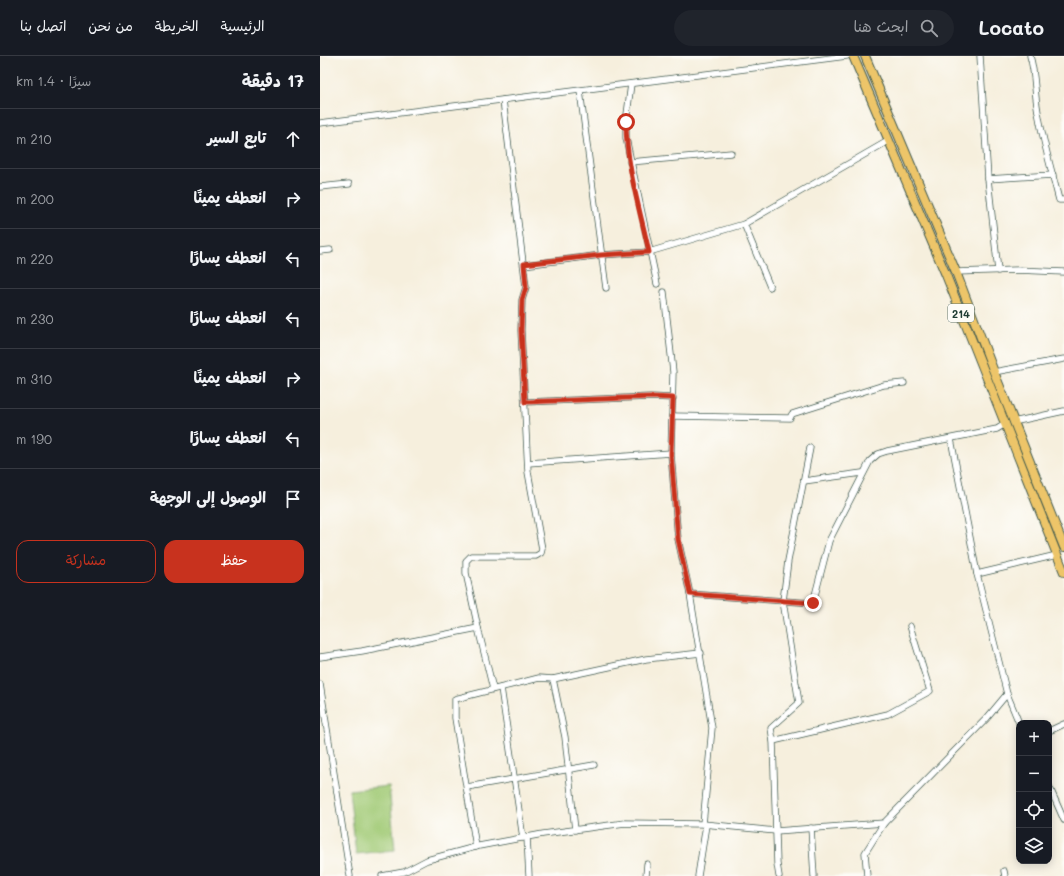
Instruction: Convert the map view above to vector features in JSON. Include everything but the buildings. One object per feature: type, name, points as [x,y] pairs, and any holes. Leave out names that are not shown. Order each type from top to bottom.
[{"type":"highway","name":"214","points":[[853,56],[946,275],[1064,572]]},
{"type":"highway","name":"214","points":[[865,56],[956,272],[1013,422],[1064,547]]},
{"type":"street","points":[[320,123],[847,56]]},
{"type":"street","points":[[980,56],[988,179],[998,271]]},
{"type":"street","points":[[1030,56],[1034,68],[1034,89],[1038,116],[1059,200],[1064,200]]},
{"type":"street","points":[[631,84],[626,122],[626,138],[657,284]]},
{"type":"street","points":[[580,91],[606,288]]},
{"type":"street","points":[[493,689],[466,573],[466,561],[471,556],[536,556],[541,553],[542,549],[528,462],[521,330],[522,300],[526,287],[503,100]]},
{"type":"street","points":[[524,264],[601,255],[649,252],[744,224],[888,141]]},
{"type":"street","points":[[630,162],[731,153]]},
{"type":"street","points":[[988,179],[1053,175]]},
{"type":"street","points":[[320,187],[349,184]]},
{"type":"street","points":[[744,224],[770,287]]},
{"type":"street","points":[[320,251],[330,250]]},
{"type":"street","points":[[956,272],[1064,272]]},
{"type":"street","points":[[664,292],[673,372],[671,453],[678,539],[701,653],[712,728],[705,825],[698,876]]},
{"type":"street","points":[[994,372],[1064,359]]},
{"type":"street","points":[[672,416],[790,418],[792,414],[877,387],[904,383]]},
{"type":"street","points":[[525,402],[651,397],[673,398]]},
{"type":"street","points":[[1013,422],[1064,411]]},
{"type":"street","points":[[690,594],[813,603],[829,541],[862,473],[870,461],[878,454],[997,429],[1005,424]]},
{"type":"street","points":[[951,439],[977,574],[1007,694],[1018,720]]},
{"type":"street","points":[[779,876],[777,864],[773,742],[771,728],[799,703],[783,600],[788,561],[810,448]]},
{"type":"street","points":[[528,462],[671,453]]},
{"type":"street","points":[[804,481],[862,473]]},
{"type":"street","points":[[977,574],[1057,555]]},
{"type":"street","points":[[773,742],[888,714],[930,691],[910,626]]},
{"type":"street","points":[[320,657],[362,651],[478,628]]},
{"type":"street","points":[[476,847],[455,718],[455,699],[539,678],[553,679],[646,658],[701,653]]},
{"type":"street","points":[[553,679],[561,712],[575,830]]},
{"type":"street","points":[[320,684],[350,876]]},
{"type":"street","points":[[502,688],[525,837],[529,876]]},
{"type":"street","points":[[867,876],[865,853],[884,823],[986,718],[1007,694]]},
{"type":"street","points":[[1052,730],[1064,724]]},
{"type":"street","points":[[467,787],[594,765]]},
{"type":"street","points":[[1052,792],[1064,820]]},
{"type":"street","points":[[382,876],[404,872],[427,860],[476,847],[525,837],[625,824],[705,825],[776,831],[884,823]]},
{"type":"street","points":[[811,828],[814,876]]},
{"type":"street","points":[[646,876],[647,864]]},
{"type":"green space","points":[[389,786],[395,850],[356,854],[349,790]]},
{"type":"route","points":[[626,122],[626,138],[630,162],[649,252],[601,255],[524,264],[526,287],[522,300],[521,330],[525,402],[651,397],[673,398],[671,454],[678,539],[690,594],[813,603]]}]
